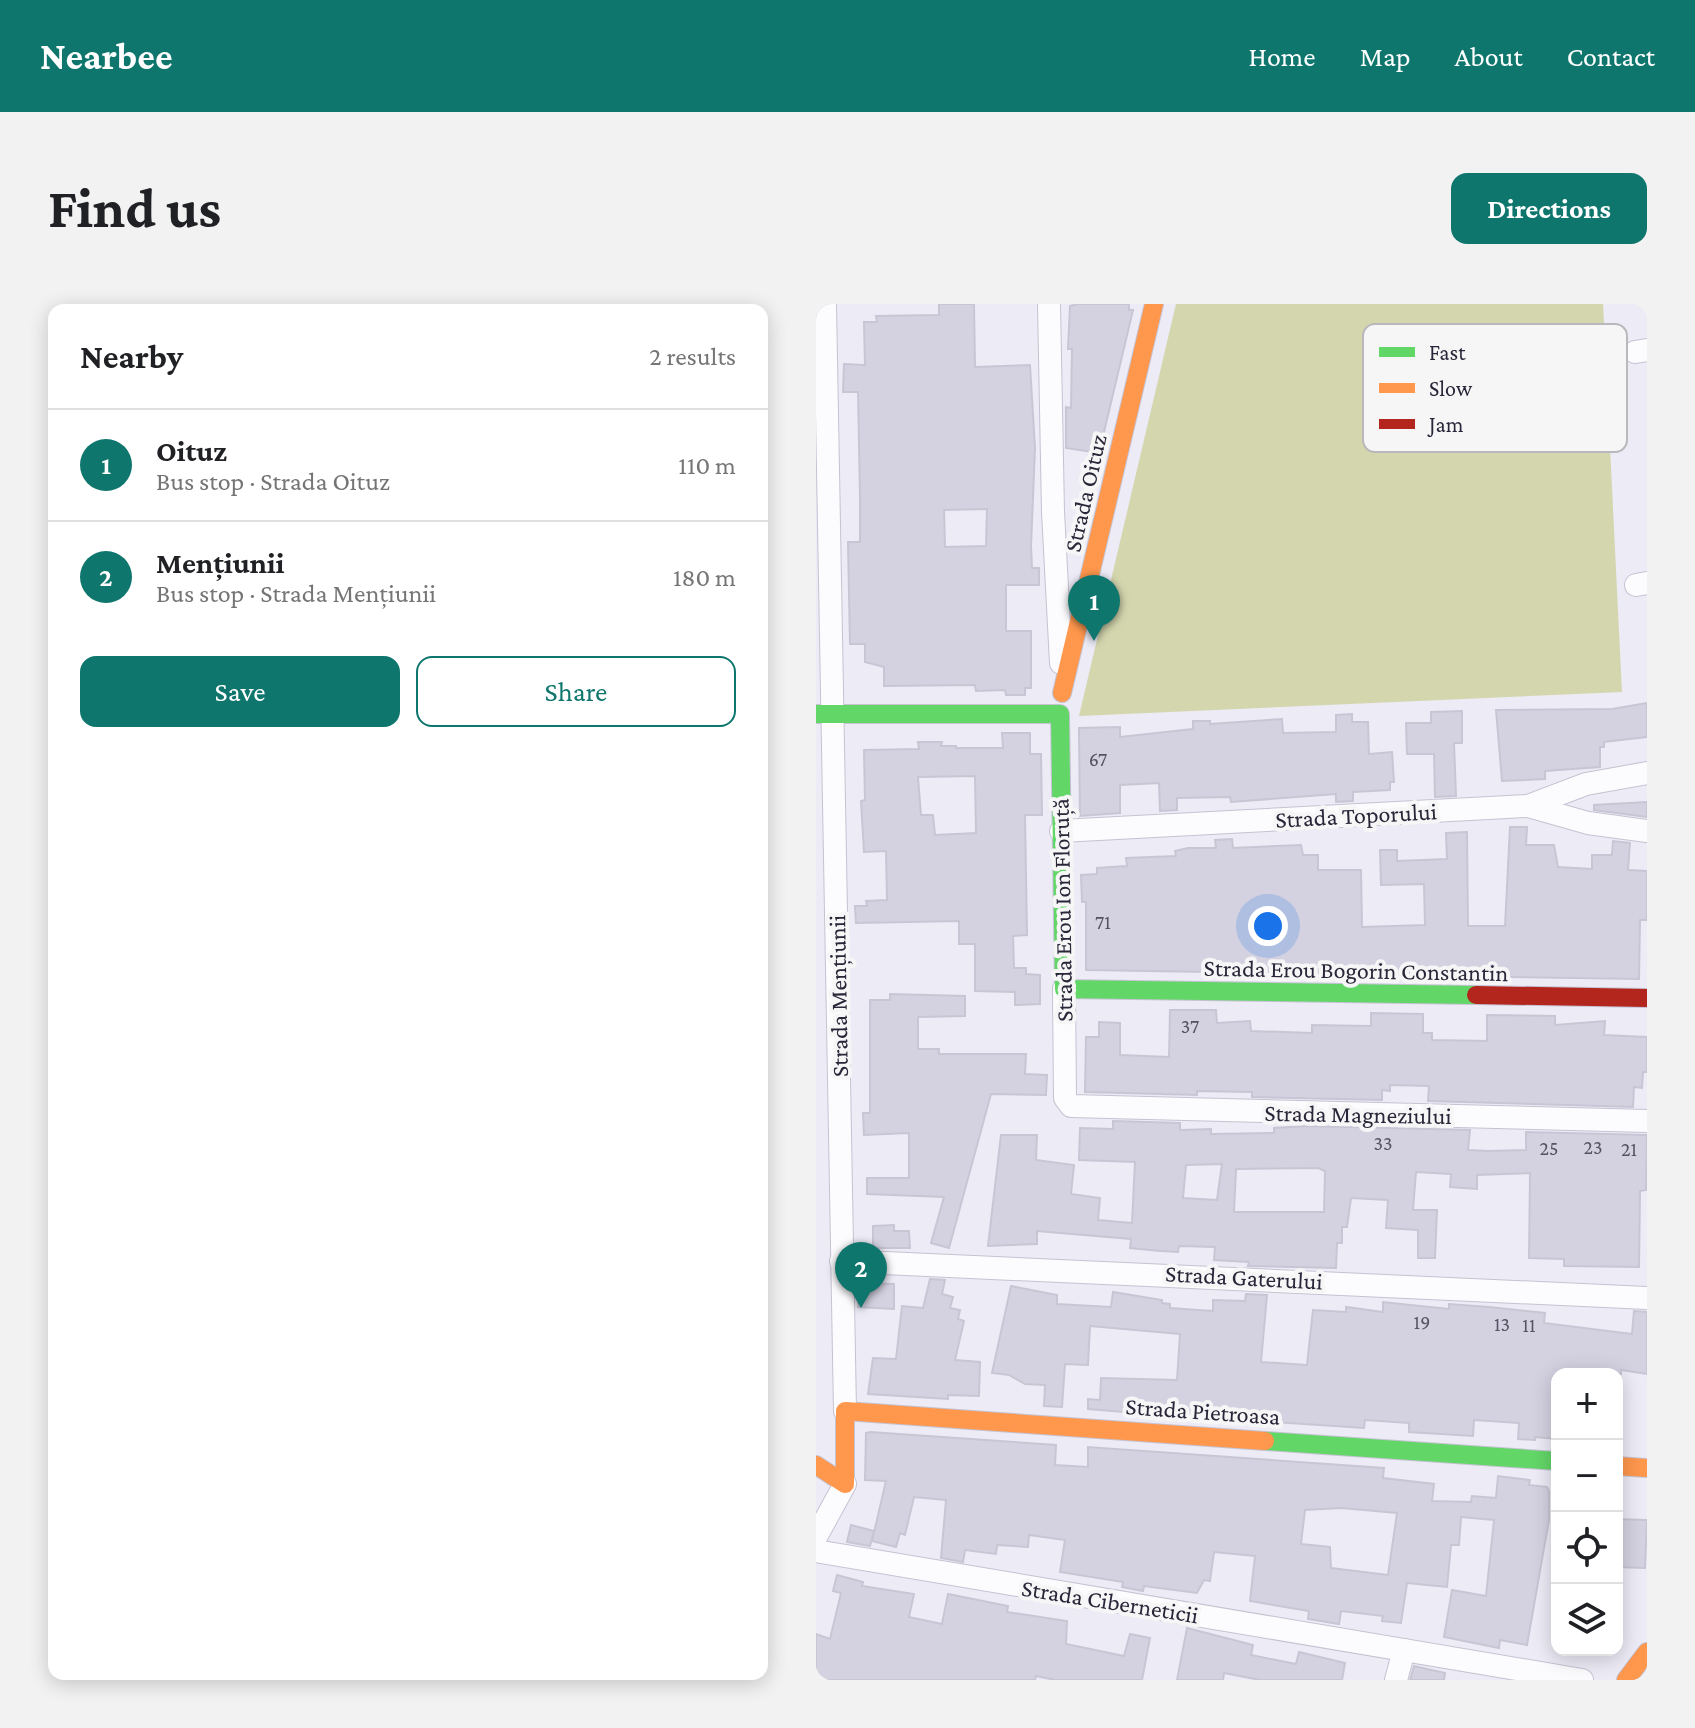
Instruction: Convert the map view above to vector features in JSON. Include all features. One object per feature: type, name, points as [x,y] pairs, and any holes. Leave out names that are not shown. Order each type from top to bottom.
[{"type":"street","name":"Strada Mențiunii","points":[[816,1537],[845,1484],[826,714],[825,304]]},
{"type":"street","points":[[826,714],[1061,703],[1049,304]]},
{"type":"street","name":"Strada Oituz","points":[[1061,703],[1154,304]]},
{"type":"street","name":"Strada Erou Ion Floruță","points":[[1061,703],[1065,1098],[1069,1105]]},
{"type":"street","name":"Strada Toporului","points":[[1061,831],[1528,806],[1586,784],[1647,773]]},
{"type":"street","points":[[1528,806],[1588,823],[1647,831]]},
{"type":"street","name":"Strada Erou Bogorin Constantin","points":[[1064,989],[1647,998]]},
{"type":"street","name":"Strada Magneziului","points":[[1069,1105],[1647,1121]]},
{"type":"street","name":"Strada Gaterului","points":[[841,1261],[1647,1298]]},
{"type":"street","name":"Strada Pietroasa","points":[[845,1411],[1551,1461]]},
{"type":"street","points":[[816,1465],[845,1484]]},
{"type":"street","points":[[1623,1466],[1647,1468]]},
{"type":"street","name":"Strada Ciberneticii","points":[[816,1551],[1582,1680]]},
{"type":"street","points":[[1396,1680],[1404,1650]]},
{"type":"street","points":[[1626,1680],[1647,1652]]},
{"type":"green space","points":[[1176,304],[1603,304],[1604,324],[1363,324],[1363,452],[1610,452],[1622,692],[1079,716]]},
{"type":"building","points":[[939,304],[974,304],[975,367],[1030,365],[1035,448],[1031,546],[1032,568],[1039,568],[1039,585],[1006,585],[1006,631],[1031,631],[1031,688],[1025,688],[1025,695],[1006,695],[1005,690],[976,691],[975,685],[884,686],[884,667],[865,662],[865,644],[850,644],[848,542],[860,542],[858,392],[843,392],[844,364],[865,365],[864,322],[877,322],[876,316],[939,315]],"holes":[[[987,509],[986,546],[945,547],[944,510]]]},
{"type":"building","points":[[1129,304],[1129,310],[1133,310],[1099,453],[1066,448],[1066,407],[1071,408],[1072,349],[1068,349],[1070,306]]},
{"type":"building","points":[[1647,703],[1647,737],[1604,742],[1604,747],[1600,747],[1600,767],[1545,771],[1545,779],[1502,781],[1496,710],[1612,709]]},
{"type":"building","points":[[1462,711],[1462,743],[1454,743],[1456,796],[1435,797],[1434,754],[1407,754],[1406,723],[1431,723],[1431,712]]},
{"type":"building","points":[[1352,714],[1352,722],[1368,722],[1369,754],[1392,752],[1394,782],[1390,782],[1390,790],[1353,792],[1353,801],[1336,802],[1336,794],[1231,802],[1230,797],[1177,798],[1177,810],[1160,811],[1159,783],[1120,785],[1120,813],[1080,816],[1079,728],[1120,727],[1120,737],[1193,729],[1193,721],[1210,721],[1210,724],[1282,719],[1283,733],[1336,732],[1336,715]]},
{"type":"building","points":[[1002,733],[1030,733],[1030,754],[1041,754],[1042,815],[1025,815],[1027,935],[1013,936],[1014,968],[1026,968],[1026,974],[1040,975],[1040,1004],[1015,1005],[1015,992],[975,991],[975,944],[959,944],[959,921],[856,923],[855,906],[867,906],[866,901],[887,900],[886,851],[864,852],[861,801],[865,800],[864,750],[919,749],[918,742],[942,742],[941,746],[956,748],[1003,748]],"holes":[[[975,776],[976,833],[935,835],[933,815],[921,815],[918,777]]]},
{"type":"building","points":[[1647,802],[1647,817],[1594,810],[1594,805]]},
{"type":"building","points":[[1510,827],[1527,827],[1526,845],[1554,845],[1558,867],[1592,869],[1592,855],[1612,855],[1613,841],[1630,843],[1628,870],[1647,871],[1647,920],[1640,920],[1639,979],[1086,970],[1086,902],[1082,902],[1081,875],[1097,874],[1097,868],[1127,866],[1126,858],[1176,856],[1175,851],[1188,848],[1216,848],[1215,840],[1232,839],[1233,848],[1301,845],[1303,855],[1318,855],[1318,870],[1361,870],[1362,927],[1425,925],[1424,884],[1381,885],[1380,850],[1397,850],[1397,861],[1447,859],[1446,833],[1467,832],[1468,926],[1505,926]]},
{"type":"building","points":[[890,994],[965,996],[965,1016],[918,1017],[918,1049],[939,1049],[939,1054],[1026,1054],[1025,1074],[1047,1075],[1046,1095],[991,1094],[949,1248],[931,1243],[944,1197],[867,1194],[867,1178],[909,1178],[909,1133],[864,1135],[863,1113],[870,1113],[870,1000],[890,1000]]},
{"type":"building","points":[[1170,1010],[1216,1010],[1217,1023],[1250,1021],[1251,1031],[1312,1033],[1312,1025],[1371,1026],[1371,1013],[1423,1014],[1423,1033],[1432,1033],[1432,1040],[1487,1041],[1487,1015],[1555,1016],[1555,1025],[1605,1021],[1604,1035],[1647,1037],[1647,1072],[1643,1072],[1642,1088],[1634,1087],[1633,1107],[1428,1101],[1429,1086],[1390,1085],[1390,1091],[1382,1090],[1382,1100],[1252,1097],[1252,1092],[1197,1091],[1197,1095],[1085,1092],[1086,1037],[1099,1037],[1099,1022],[1120,1023],[1120,1055],[1169,1057]]},
{"type":"building","points":[[1113,1121],[1180,1123],[1180,1130],[1211,1129],[1211,1134],[1274,1133],[1274,1128],[1307,1126],[1470,1130],[1468,1150],[1488,1151],[1526,1150],[1526,1132],[1647,1135],[1646,1190],[1640,1191],[1639,1267],[1564,1266],[1564,1259],[1529,1258],[1530,1173],[1477,1175],[1477,1189],[1450,1187],[1451,1174],[1416,1172],[1413,1210],[1437,1210],[1435,1258],[1418,1258],[1418,1230],[1386,1228],[1388,1200],[1351,1198],[1347,1227],[1342,1227],[1342,1243],[1337,1243],[1336,1268],[1248,1266],[1249,1262],[1214,1260],[1215,1247],[1179,1246],[1178,1252],[1160,1251],[1130,1248],[1131,1239],[1037,1231],[1037,1244],[988,1246],[1001,1135],[1037,1135],[1036,1160],[1074,1165],[1071,1194],[1100,1198],[1098,1220],[1132,1223],[1135,1162],[1079,1160],[1080,1128],[1113,1129]],"holes":[[[1222,1164],[1217,1200],[1183,1198],[1186,1165]],[[1318,1168],[1325,1171],[1324,1212],[1234,1212],[1236,1169]]]},
{"type":"building","points":[[894,1225],[894,1231],[909,1231],[910,1248],[873,1248],[873,1226]]},
{"type":"building","points":[[930,1279],[945,1280],[942,1294],[953,1297],[950,1308],[960,1310],[958,1319],[964,1321],[955,1360],[980,1362],[979,1396],[948,1395],[948,1399],[868,1394],[873,1358],[896,1359],[902,1306],[923,1308]]},
{"type":"building","points":[[859,1283],[894,1284],[894,1309],[858,1307]]},
{"type":"building","points":[[1011,1286],[1057,1295],[1057,1304],[1111,1307],[1113,1292],[1162,1300],[1162,1303],[1170,1304],[1170,1308],[1213,1311],[1213,1300],[1245,1301],[1246,1294],[1267,1295],[1261,1362],[1307,1365],[1313,1310],[1346,1312],[1346,1307],[1383,1312],[1383,1302],[1449,1309],[1449,1304],[1489,1307],[1545,1313],[1544,1323],[1632,1334],[1634,1311],[1647,1312],[1647,1374],[1623,1368],[1551,1368],[1551,1438],[1535,1437],[1535,1440],[1518,1439],[1519,1423],[1474,1420],[1473,1436],[1409,1432],[1409,1423],[1365,1420],[1364,1428],[1156,1414],[1156,1404],[1124,1403],[1123,1412],[1088,1409],[1088,1399],[1100,1400],[1101,1378],[1177,1380],[1180,1334],[1090,1326],[1088,1365],[1065,1364],[1062,1407],[1044,1406],[1045,1385],[1025,1384],[1009,1375],[992,1373]]},
{"type":"building","points":[[866,1433],[1056,1445],[1055,1465],[1088,1467],[1088,1447],[1384,1468],[1383,1478],[1434,1484],[1432,1501],[1471,1502],[1472,1496],[1496,1498],[1498,1476],[1530,1480],[1529,1485],[1547,1487],[1549,1491],[1549,1520],[1527,1645],[1500,1640],[1499,1648],[1444,1637],[1452,1590],[1486,1596],[1494,1520],[1461,1517],[1459,1545],[1451,1545],[1447,1587],[1407,1583],[1401,1623],[1382,1621],[1383,1616],[1341,1611],[1339,1624],[1308,1619],[1309,1611],[1250,1601],[1255,1556],[1214,1552],[1210,1581],[1204,1580],[1197,1593],[1144,1586],[1143,1591],[1122,1587],[1123,1582],[1060,1572],[1065,1540],[1029,1535],[1028,1547],[997,1545],[996,1554],[965,1550],[963,1562],[941,1558],[946,1500],[914,1497],[905,1535],[900,1533],[896,1547],[872,1541],[886,1481],[865,1480]],"holes":[[[1341,1508],[1397,1513],[1388,1575],[1331,1568],[1330,1547],[1301,1544],[1305,1510]]]},
{"type":"building","points":[[1623,1519],[1647,1520],[1645,1568],[1623,1567]]},
{"type":"building","points":[[851,1525],[874,1531],[870,1546],[847,1542]]},
{"type":"building","points":[[837,1575],[863,1582],[862,1586],[914,1594],[909,1617],[942,1624],[948,1594],[1008,1606],[1007,1612],[1067,1621],[1066,1644],[1124,1656],[1130,1634],[1150,1638],[1142,1680],[1055,1680],[1036,1676],[1035,1680],[816,1680],[816,1634],[830,1639],[841,1593],[833,1591]]},
{"type":"building","points":[[1187,1628],[1253,1645],[1251,1655],[1296,1664],[1299,1652],[1345,1663],[1342,1680],[1260,1680],[1224,1673],[1223,1680],[1177,1680]]},
{"type":"building","points":[[1414,1666],[1445,1673],[1444,1680],[1410,1680]]},
{"type":"traffic: fast","points":[[816,714],[1060,714],[1064,989],[1476,995]]},
{"type":"traffic: fast","points":[[1265,1441],[1551,1461]]},
{"type":"traffic: slow","points":[[1062,693],[1154,304]]},
{"type":"traffic: slow","points":[[816,1465],[845,1484],[845,1411],[1265,1441]]},
{"type":"traffic: slow","points":[[1623,1466],[1647,1468]]},
{"type":"traffic: slow","points":[[1626,1680],[1647,1652]]},
{"type":"traffic: jam","points":[[1476,995],[1647,998]]},
{"type":"place","name":"Oituz","points":[[1094,641]]},
{"type":"place","name":"Mențiunii","points":[[861,1308]]}]
